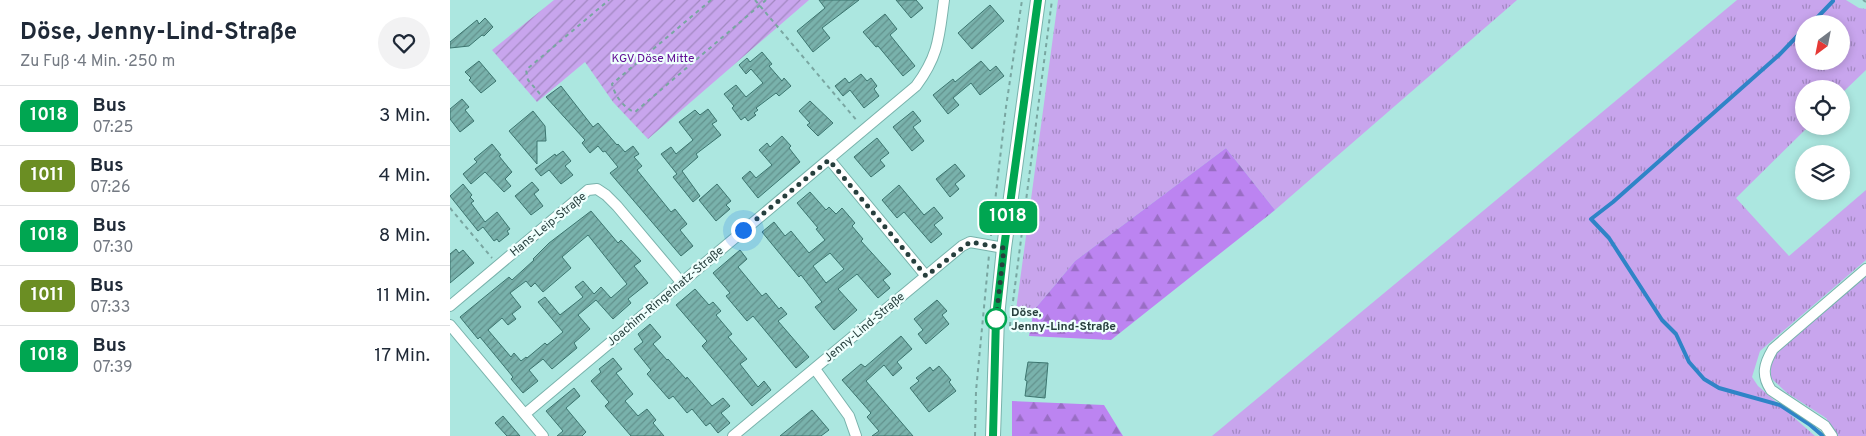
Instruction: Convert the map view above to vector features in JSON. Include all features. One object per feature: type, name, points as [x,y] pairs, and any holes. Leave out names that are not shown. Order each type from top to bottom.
[{"type":"street","name":"Joachim-Ringelnatz-Straße","points":[[525,414],[916,86],[929,68],[938,42],[944,0]]},
{"type":"street","points":[[993,436],[996,317],[1038,0]]},
{"type":"street","points":[[829,160],[926,276]]},
{"type":"street","name":"Hans-Leip-Straße","points":[[450,306],[588,190],[597,189],[618,206],[681,282]]},
{"type":"street","name":"Jenny-Lind-Straße","points":[[734,436],[926,276],[970,242],[1004,248]]},
{"type":"street","points":[[1832,436],[1825,426],[1771,390],[1766,383],[1764,372],[1766,362],[1773,349],[1866,269]]},
{"type":"street","points":[[450,325],[543,436]]},
{"type":"street","points":[[815,369],[849,416],[856,436]]},
{"type":"path","points":[[540,94],[528,80],[526,70],[609,0]]},
{"type":"path","points":[[711,0],[612,84],[613,91],[629,111],[634,112],[766,0]]},
{"type":"path","points":[[755,0],[864,130]]},
{"type":"path","points":[[1010,332],[1052,0]]},
{"type":"path","points":[[1862,0],[1866,2]]},
{"type":"path","points":[[450,208],[497,265]]},
{"type":"green space","name":"KGV Döse Mitte","points":[[554,0],[809,0],[648,139],[613,102],[585,62],[537,102],[492,50]]},
{"type":"green space","points":[[1058,0],[1517,0],[1275,210],[1226,148],[1075,261],[1034,310],[1016,310]]},
{"type":"green space","points":[[1737,0],[1846,0],[1859,8],[1866,9],[1866,70],[1850,85],[1850,80],[1795,80],[1795,135],[1800,135],[1736,198],[1789,256],[1866,190],[1866,260],[1760,351],[1752,377],[1758,386],[1815,436],[1212,436]]},
{"type":"green space","points":[[1226,148],[1275,210],[1111,340],[1029,336],[1034,310],[1075,261]]},
{"type":"green space","points":[[1866,274],[1866,436],[1838,436],[1826,418],[1787,393],[1771,378],[1771,360],[1781,347]]},
{"type":"green space","points":[[1012,401],[1104,405],[1123,436],[1012,436]]},
{"type":"building","points":[[819,0],[859,0],[822,28],[830,38],[813,52],[797,31],[825,8]]},
{"type":"building","points":[[896,0],[916,0],[923,8],[911,18]]},
{"type":"building","points":[[990,5],[1004,21],[972,49],[958,33]]},
{"type":"building","points":[[885,14],[897,29],[890,35],[915,66],[903,76],[878,46],[876,47],[863,32]]},
{"type":"building","points":[[485,18],[493,27],[484,36],[482,35],[469,46],[450,48],[450,42],[477,20],[479,24]]},
{"type":"building","points":[[762,52],[772,64],[769,66],[782,81],[784,78],[791,86],[779,96],[776,93],[756,108],[758,110],[754,113],[756,115],[748,121],[745,117],[741,120],[732,108],[734,106],[724,94],[736,85],[746,97],[763,83],[751,69],[746,74],[739,65],[747,58],[750,62]]},
{"type":"building","points":[[479,61],[496,81],[481,93],[469,80],[471,78],[465,72]]},
{"type":"building","points":[[981,61],[990,71],[996,66],[1004,76],[980,95],[971,83],[953,98],[959,105],[948,114],[933,95],[953,79],[955,82]]},
{"type":"building","points":[[861,74],[867,81],[871,78],[877,86],[874,89],[879,96],[864,108],[850,90],[843,96],[835,86],[845,78],[849,83]]},
{"type":"building","points":[[561,86],[593,127],[598,123],[625,152],[633,146],[639,154],[634,157],[642,166],[637,170],[671,212],[675,209],[687,224],[680,230],[693,246],[681,256],[610,173],[618,167],[605,151],[603,152],[598,146],[590,153],[582,143],[585,140],[546,97]]},
{"type":"building","points":[[462,99],[469,107],[465,110],[474,121],[460,132],[450,119],[450,109]]},
{"type":"building","points":[[810,101],[833,123],[818,136],[807,125],[810,123],[799,111]]},
{"type":"building","points":[[708,109],[717,121],[712,124],[721,135],[696,154],[698,157],[682,171],[700,196],[693,202],[673,177],[677,174],[661,154],[671,147],[676,154],[693,140],[679,122],[695,110],[700,115]]},
{"type":"building","points":[[533,111],[545,126],[546,141],[537,141],[537,164],[509,131]]},
{"type":"building","points":[[913,111],[921,121],[913,127],[924,141],[912,151],[893,127]]},
{"type":"building","points":[[782,136],[791,146],[789,148],[800,162],[758,198],[742,178],[750,171],[756,178],[772,165],[759,150],[767,143],[770,147]]},
{"type":"building","points":[[877,138],[889,153],[880,160],[885,166],[871,177],[854,157]]},
{"type":"building","points":[[492,144],[512,172],[505,179],[511,186],[504,192],[485,172],[471,184],[463,174],[477,162],[474,159]]},
{"type":"building","points":[[563,151],[571,161],[565,166],[573,175],[561,184],[549,170],[541,176],[535,169],[555,154],[556,156]]},
{"type":"building","points":[[955,164],[965,176],[955,184],[959,189],[950,197],[936,179]]},
{"type":"building","points":[[532,182],[539,190],[534,194],[543,206],[531,215],[515,196]]},
{"type":"building","points":[[463,184],[472,195],[470,197],[474,201],[471,203],[485,222],[497,212],[510,229],[507,231],[509,234],[499,242],[497,239],[494,241],[483,227],[478,231],[450,196]]},
{"type":"building","points":[[717,184],[731,201],[726,205],[730,209],[716,221],[699,200]]},
{"type":"building","points":[[899,185],[924,215],[934,207],[943,218],[934,225],[942,234],[931,243],[904,212],[897,218],[882,200]]},
{"type":"building","points":[[810,192],[826,210],[829,207],[836,214],[842,208],[855,223],[852,226],[863,239],[861,241],[891,274],[883,280],[890,288],[878,298],[857,274],[838,289],[857,310],[834,330],[815,307],[822,302],[801,275],[799,277],[762,232],[774,222],[785,236],[791,231],[809,253],[825,240],[816,229],[818,228],[797,203]],"holes":[[[830,253],[844,269],[826,283],[813,266]]]},
{"type":"building","points":[[591,211],[618,243],[621,240],[641,261],[634,266],[648,283],[628,299],[631,303],[613,319],[596,300],[578,315],[590,329],[574,343],[577,348],[552,369],[543,359],[529,370],[538,381],[523,393],[511,379],[513,377],[480,337],[478,339],[460,317],[509,277],[512,280],[549,243]],"holes":[[[588,235],[627,284],[611,298],[601,287],[594,294],[583,281],[575,287],[583,297],[560,315],[545,297],[538,302],[563,332],[547,345],[545,343],[521,361],[514,353],[511,357],[488,330],[502,318],[508,325],[516,319],[512,314],[521,307],[510,293],[526,281],[531,287],[535,283],[543,292],[571,268],[562,257]]]},
{"type":"building","points":[[456,249],[459,253],[463,250],[474,263],[450,283],[450,254]]},
{"type":"building","points":[[740,250],[747,259],[738,267],[762,296],[766,293],[779,309],[781,307],[787,314],[778,321],[809,357],[796,368],[753,316],[747,321],[726,296],[730,293],[713,273]]},
{"type":"building","points":[[695,289],[709,305],[713,302],[721,311],[716,315],[732,334],[728,337],[747,359],[740,364],[758,387],[764,381],[771,390],[752,406],[702,346],[707,341],[676,305]]},
{"type":"building","points":[[937,300],[947,311],[942,315],[949,324],[926,344],[918,334],[923,330],[914,319]]},
{"type":"building","points":[[650,324],[661,337],[653,344],[667,360],[686,379],[687,377],[712,406],[723,398],[730,406],[721,413],[730,423],[718,433],[710,423],[706,426],[692,409],[687,413],[673,396],[669,399],[647,374],[651,370],[634,349],[643,342],[638,334]]},
{"type":"building","points":[[901,336],[912,349],[897,362],[902,368],[893,376],[884,365],[866,381],[913,436],[872,436],[879,431],[867,417],[871,413],[842,380],[861,364],[865,367]]},
{"type":"building","points":[[613,358],[622,369],[616,373],[633,394],[625,401],[638,416],[647,409],[656,420],[653,423],[664,436],[631,436],[605,406],[609,402],[591,381],[601,372],[599,369]]},
{"type":"building","points":[[1028,362],[1048,363],[1045,398],[1025,396]]},
{"type":"building","points":[[939,366],[951,380],[949,382],[956,391],[929,412],[910,388],[919,381],[916,378],[930,367],[933,371]]},
{"type":"building","points":[[574,388],[580,396],[566,408],[586,432],[582,436],[557,436],[563,431],[546,411]]},
{"type":"building","points":[[812,410],[829,430],[821,436],[780,436]]},
{"type":"building","points":[[503,416],[520,436],[507,436],[495,423]]},
{"type":"waterway","points":[[1820,15],[1833,1]]},
{"type":"waterway","points":[[1795,38],[1779,55],[1613,202],[1591,219],[1609,238],[1662,320],[1676,334],[1689,362],[1704,379],[1719,388],[1780,405],[1809,424],[1823,436]]},
{"type":"bus line","name":"1018","points":[[993,436],[996,317],[1038,0]]},
{"type":"place","name":"Döse, Jenny-Lind-Straße","points":[[996,319]]},
{"type":"route","points":[[743,230],[829,160],[926,276],[962,246],[970,242],[1004,248],[996,319]]}]
